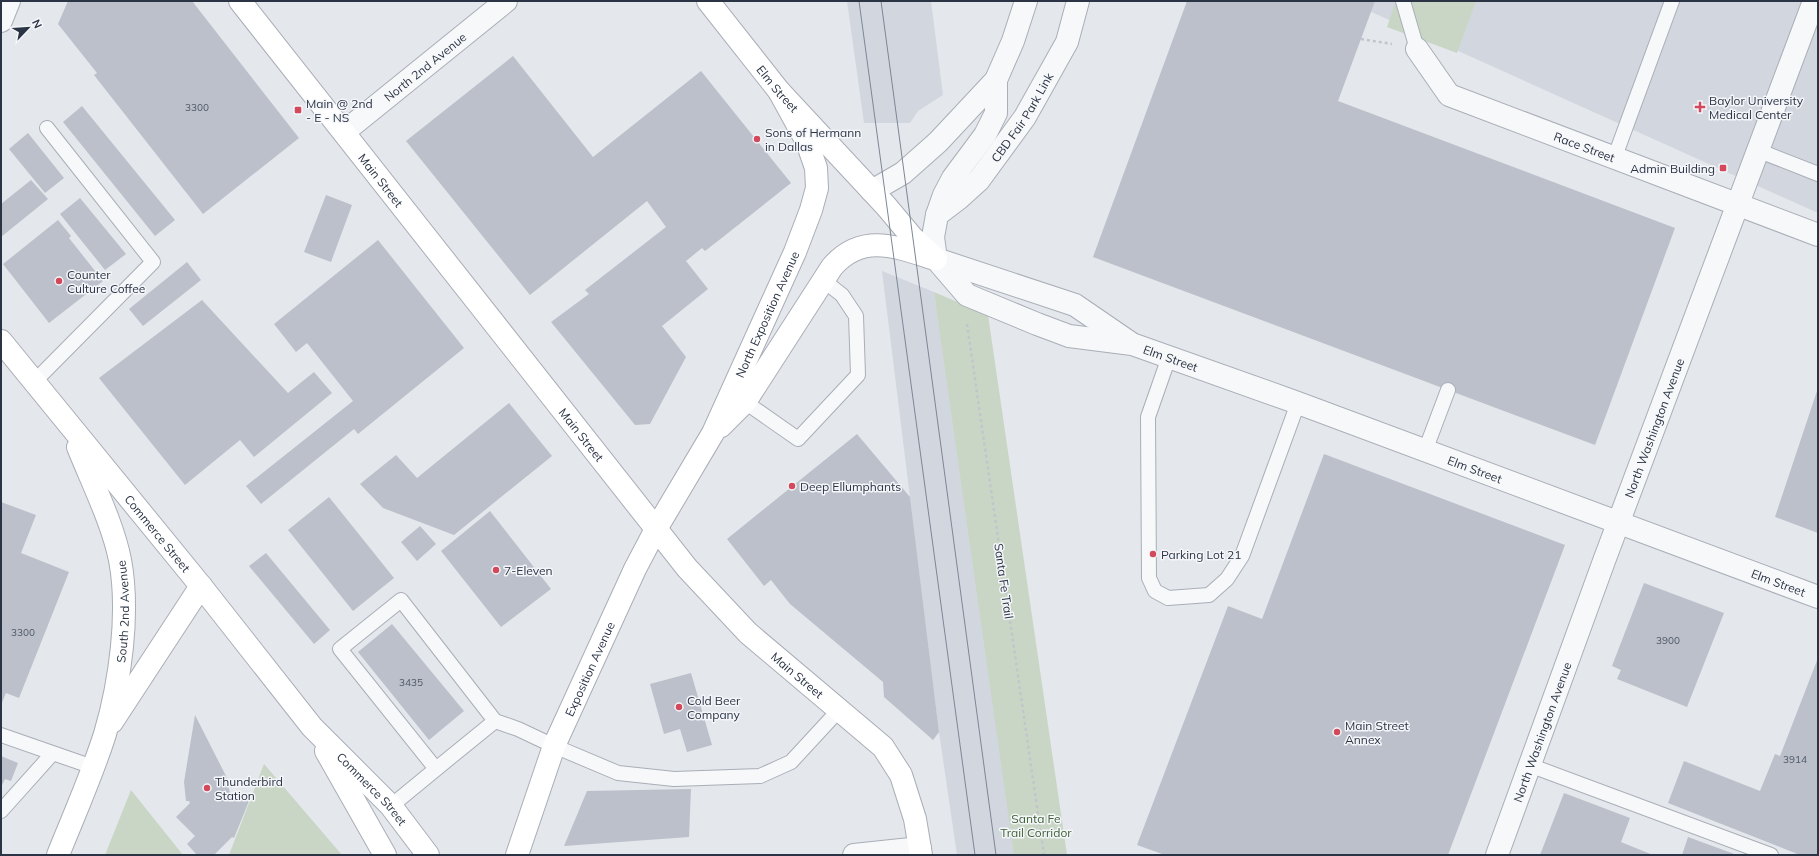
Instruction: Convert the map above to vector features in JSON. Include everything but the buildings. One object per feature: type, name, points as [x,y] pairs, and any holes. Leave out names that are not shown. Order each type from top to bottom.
[{"type":"main road","name":"Main Street","points":[[240,1],[687,568],[748,633],[883,747],[901,775],[915,819],[920,851]]},
{"type":"main road","name":"Elm Street","points":[[708,1],[779,91],[872,191],[912,237],[936,259]]},
{"type":"main road","name":"North Exposition Avenue","points":[[656,529],[713,433],[795,252],[811,210],[817,188],[816,168],[807,142],[779,91]]},
{"type":"main road","points":[[713,433],[745,402],[823,280],[840,257],[850,250],[861,246],[873,245],[892,247],[936,259]]},
{"type":"main road","name":"Commerce Street","points":[[4,352],[34,382],[201,586],[312,727],[391,806],[428,855]]},
{"type":"main road","name":"South 2nd Avenue","points":[[58,855],[105,733],[120,663],[124,607],[120,560],[105,512],[69,426]]},
{"type":"main road","name":"Exposition Avenue","points":[[517,855],[530,812],[554,746],[635,569],[656,529]]},
{"type":"main road","name":"South 2nd Avenue","points":[[105,733],[201,586]]},
{"type":"main road","name":"Commerce Street","points":[[312,727],[385,855]]},
{"type":"main road","name":"Exposition Avenue","points":[[500,855],[530,812]]},
{"type":"street","points":[[1,21],[9,1]]},
{"type":"street","name":"North 2nd Avenue","points":[[344,132],[506,1]]},
{"type":"street","name":"CBD Fair Park Link","points":[[872,191],[903,173],[938,142],[996,80],[1013,41],[1026,1]]},
{"type":"street","name":"CBD Fair Park Link","points":[[937,215],[979,180],[1025,117],[1067,42],[1078,1]]},
{"type":"street","name":"North Washington Avenue","points":[[1497,855],[1618,522],[1814,1]]},
{"type":"street","name":"Race Street","points":[[1417,48],[1449,95],[1614,159],[1818,235]]},
{"type":"street","name":"CBD Fair Park Link","points":[[936,259],[933,236],[937,215],[952,178],[985,136],[996,113],[996,80]]},
{"type":"street","name":"Elm Street","points":[[936,259],[1075,304],[1132,344]]},
{"type":"street","name":"Elm Street","points":[[936,259],[966,295],[1069,336],[1132,344],[1170,357],[1298,403],[1425,452],[1818,597]]},
{"type":"street","points":[[854,855],[920,851]]},
{"type":"lane","points":[[1403,1],[1417,48]]},
{"type":"lane","points":[[1614,159],[1672,1]]},
{"type":"lane","points":[[34,382],[153,262],[47,128]]},
{"type":"lane","points":[[1757,150],[1818,174]]},
{"type":"lane","points":[[745,402],[798,439],[858,374],[856,316],[842,295],[823,280]]},
{"type":"lane","points":[[1170,357],[1148,417],[1149,578],[1155,591],[1168,598],[1209,596],[1227,579],[1242,556],[1298,403]]},
{"type":"lane","points":[[1425,452],[1448,390]]},
{"type":"lane","points":[[436,769],[340,649],[401,600],[495,721],[518,728],[554,746],[618,773],[674,779],[760,776],[791,762],[839,710]]},
{"type":"lane","points":[[391,806],[495,721]]},
{"type":"lane","points":[[1,735],[93,767]]},
{"type":"lane","points":[[1,811],[52,754]]},
{"type":"lane","points":[[1529,765],[1771,855]]},
{"type":"path","points":[[1361,39],[1417,48]]},
{"type":"path","name":"Santa Fe Trail","points":[[966,322],[1044,855]]},
{"type":"shaded area","points":[[847,1],[931,1],[943,95],[918,111],[910,123],[864,123]]},
{"type":"shaded area","name":"Baylor University Medical Center","points":[[1347,1],[1818,1],[1818,213]]},
{"type":"shaded area","points":[[882,271],[934,292],[1020,855],[957,855],[939,732]]},
{"type":"green space","points":[[1396,1],[1476,1],[1457,53],[1387,27]]},
{"type":"green space","name":"Santa Fe Trail Corridor","points":[[934,292],[988,315],[1067,855],[1014,855]]},
{"type":"green space","points":[[264,764],[342,855],[229,855]]},
{"type":"green space","points":[[131,790],[183,855],[105,855]]},
{"type":"tram line","points":[[859,1],[975,855]]},
{"type":"tram line","points":[[881,1],[996,855]]},
{"type":"place","name":"Baylor University Medical Center","points":[[1700,107]]},
{"type":"place","name":"Main @ 2nd - E - NS","points":[[298,110]]},
{"type":"place","name":"Sons of Hermann in Dallas","points":[[757,139]]},
{"type":"place","name":"Admin Building","points":[[1723,168]]},
{"type":"place","name":"Counter Culture Coffee","points":[[59,281]]},
{"type":"place","name":"Deep Ellumphants","points":[[792,486]]},
{"type":"place","name":"Parking Lot 21","points":[[1153,554]]},
{"type":"place","name":"7-Eleven","points":[[496,570]]},
{"type":"place","name":"Cold Beer Company","points":[[679,707]]},
{"type":"place","name":"Main Street Annex","points":[[1337,732]]},
{"type":"place","name":"Thunderbird Station","points":[[207,788]]}]
